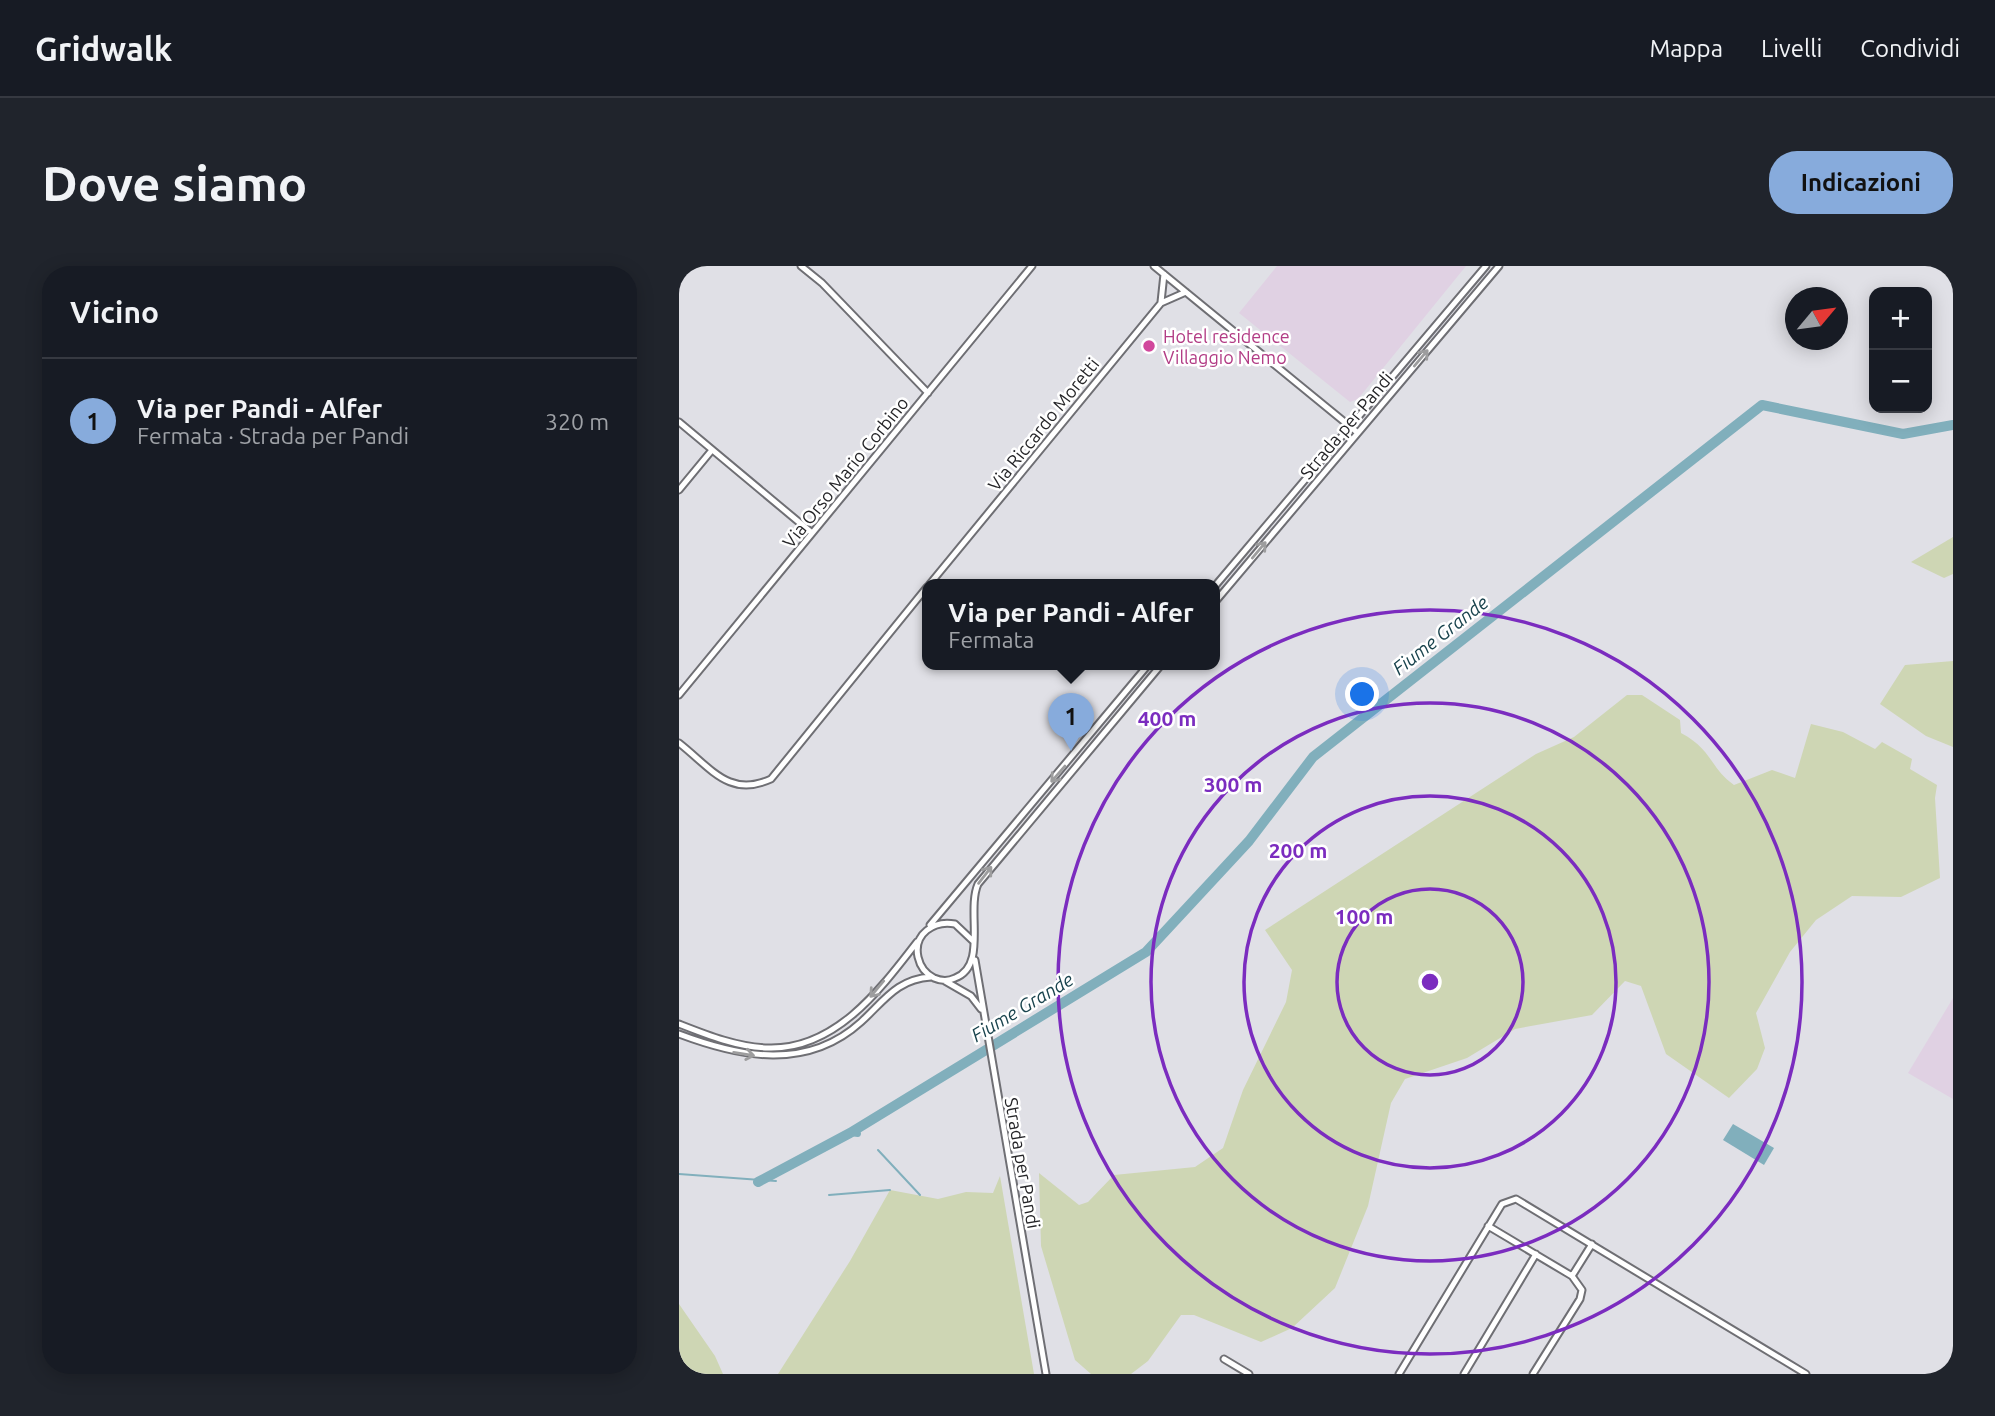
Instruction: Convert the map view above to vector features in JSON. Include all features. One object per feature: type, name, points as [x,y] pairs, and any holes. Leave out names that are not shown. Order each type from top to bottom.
[{"type":"street","points":[[801,266],[822,283],[928,393]]},
{"type":"street","name":"Via Orso Mario Corbino","points":[[679,695],[1032,266]]},
{"type":"street","points":[[1154,266],[1358,433]]},
{"type":"street","name":"Strada per Pandi","points":[[1220,580],[1486,266]]},
{"type":"street","name":"Strada per Pandi","points":[[1220,596],[1499,266]]},
{"type":"street","points":[[1161,303],[1164,274]]},
{"type":"street","name":"Via Riccardo Moretti","points":[[934,579],[1161,303],[1186,292]]},
{"type":"street","points":[[679,422],[812,534]]},
{"type":"street","points":[[679,490],[712,450]]},
{"type":"street","name":"Via Riccardo Moretti","points":[[679,743],[730,784],[753,788],[771,779],[922,593]]},
{"type":"street","points":[[679,1024],[755,1047],[781,1047],[806,1041],[837,1028],[856,1013],[1144,670]]},
{"type":"street","name":"Strada per Pandi","points":[[1046,1374],[974,957],[974,892],[1157,670]]},
{"type":"street","points":[[972,940],[955,924],[938,923],[923,934],[917,953],[919,962],[932,977],[971,996],[983,1015]]},
{"type":"street","points":[[940,980],[950,980],[966,972],[974,957]]},
{"type":"street","points":[[679,1034],[748,1055],[802,1053],[832,1042],[852,1029],[897,987],[932,977]]},
{"type":"street","points":[[1399,1374],[1502,1203],[1516,1199],[1806,1374]]},
{"type":"street","points":[[1488,1226],[1573,1276],[1582,1290],[1580,1299],[1533,1374]]},
{"type":"street","points":[[1573,1276],[1592,1244]]},
{"type":"street","points":[[1464,1374],[1536,1254]]},
{"type":"street","points":[[1224,1359],[1249,1374]]},
{"type":"shaded area","points":[[1277,266],[1466,266],[1358,399],[1350,402],[1239,313]]},
{"type":"shaded area","points":[[1953,998],[1953,1099],[1908,1073]]},
{"type":"green space","points":[[1953,537],[1953,574],[1944,578],[1911,562]]},
{"type":"green space","points":[[1953,661],[1953,747],[1926,736],[1880,704],[1905,665]]},
{"type":"green space","points":[[1627,695],[1642,695],[1680,720],[1681,733],[1699,746],[1734,785],[1772,770],[1795,778],[1811,724],[1843,732],[1875,749],[1882,742],[1912,759],[1910,769],[1937,785],[1935,798],[1940,878],[1901,897],[1852,896],[1816,920],[1790,952],[1756,1013],[1765,1048],[1757,1069],[1729,1098],[1666,1054],[1641,986],[1625,981],[1592,1015],[1515,1029],[1467,1058],[1405,1079],[1391,1103],[1368,1206],[1335,1288],[1292,1328],[1261,1342],[1194,1315],[1181,1315],[1148,1361],[1131,1374],[1091,1374],[1075,1360],[1041,1246],[1039,1173],[1079,1205],[1088,1202],[1114,1175],[1195,1167],[1223,1148],[1243,1090],[1286,1002],[1292,970],[1265,930],[1536,754],[1574,737]]},
{"type":"green space","points":[[1000,1176],[1034,1374],[778,1374],[850,1261],[890,1190],[938,1199],[966,1192],[993,1193]]},
{"type":"green space","points":[[679,1304],[715,1356],[723,1374],[679,1374]]},
{"type":"water","points":[[1733,1124],[1774,1148],[1764,1165],[1723,1140]]},
{"type":"waterway","name":"Fiume Grande","points":[[758,1182],[850,1133],[1146,952],[1249,841],[1313,757],[1762,405],[1903,434],[1953,425]]},
{"type":"waterway","name":"Fiume Grande","points":[[850,1133],[858,1134]]},
{"type":"waterway","points":[[878,1150],[920,1195]]},
{"type":"waterway","name":"Fiume Grande","points":[[679,1174],[776,1181]]},
{"type":"waterway","name":"Fiume Grande","points":[[829,1195],[890,1190]]},
{"type":"place","name":"Hotel residence Villaggio Nemo","points":[[1149,346]]},
{"type":"place","name":"Via per Pandi - Alfer","points":[[1071,751]]}]
